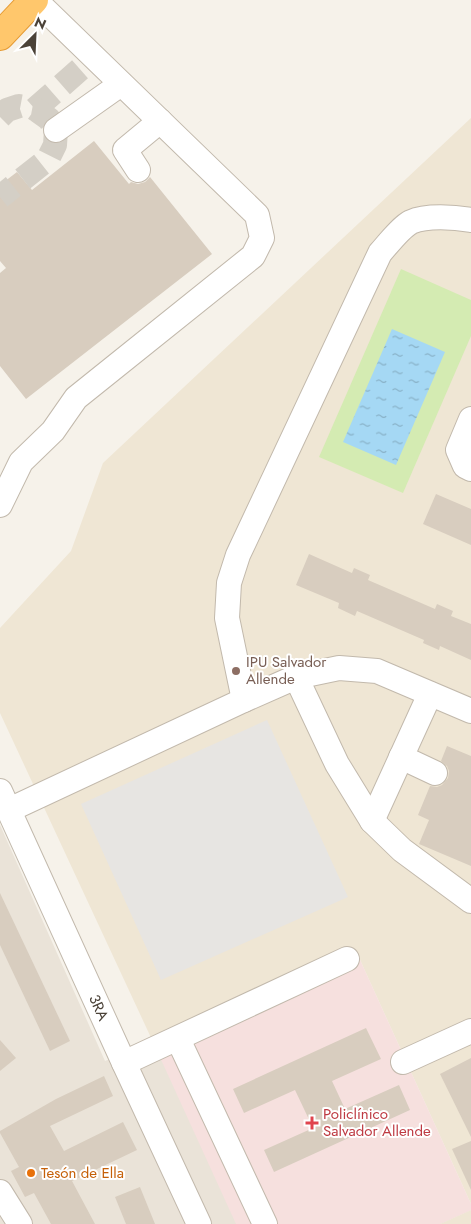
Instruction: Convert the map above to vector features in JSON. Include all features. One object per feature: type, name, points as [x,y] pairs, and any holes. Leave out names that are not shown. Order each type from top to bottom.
[{"type":"highway","points":[[0,36],[34,0]]},
{"type":"street","points":[[0,505],[21,462],[53,430],[76,398],[253,256],[262,238],[257,215],[34,0]]},
{"type":"street","points":[[56,130],[121,84]]},
{"type":"street","points":[[138,170],[125,150],[160,121]]},
{"type":"street","points":[[244,700],[227,618],[229,583],[238,555],[380,253],[411,222],[431,217],[458,217],[471,220]]},
{"type":"street","points":[[471,419],[458,450],[465,466],[471,469]]},
{"type":"street","points":[[4,800],[296,677],[339,668],[377,671],[471,711]]},
{"type":"street","points":[[296,677],[337,764],[372,821],[402,850],[471,901]]},
{"type":"street","points":[[372,821],[430,694]]},
{"type":"street","points":[[401,757],[435,773]]},
{"type":"street","name":"3RA","points":[[4,800],[199,1224]]},
{"type":"street","points":[[124,1064],[347,959]]},
{"type":"street","points":[[403,1062],[471,1032]]},
{"type":"street","points":[[178,1038],[265,1224]]},
{"type":"street","points":[[0,1192],[20,1224]]},
{"type":"shaded area","name":"IPU Salvador Allende","points":[[471,118],[471,1204],[356,951],[153,1042],[0,713],[0,628],[71,551],[103,463]]},
{"type":"shaded area","points":[[267,720],[348,897],[161,980],[81,804]]},
{"type":"shaded area","points":[[0,825],[105,1061],[153,1042],[471,1204],[471,1210],[440,1224],[0,1224]]},
{"type":"shaded area","name":"Policlínico Salvador Allende","points":[[356,951],[471,1204],[471,1210],[440,1224],[236,1224],[153,1042]]},
{"type":"shaded area","points":[[471,1210],[471,1224],[440,1224]]},
{"type":"green space","points":[[401,269],[471,300],[471,336],[403,493],[319,457]]},
{"type":"water","points":[[392,329],[445,352],[396,465],[343,442]]},
{"type":"building","points":[[94,141],[129,184],[131,182],[138,184],[145,182],[150,177],[212,254],[26,399],[0,366],[0,273],[6,268],[0,261],[0,185],[17,172],[32,190]]},
{"type":"building","points":[[436,494],[471,509],[471,545],[423,524]]},
{"type":"building","points":[[309,554],[352,573],[354,568],[370,575],[368,580],[435,609],[437,604],[453,611],[451,616],[471,624],[471,660],[440,646],[439,650],[423,643],[424,640],[357,611],[355,616],[338,608],[339,603],[296,585]]},
{"type":"building","points":[[447,746],[471,756],[471,866],[419,844],[429,820],[418,815],[430,786],[437,787],[442,785],[448,778],[449,771],[447,766],[441,761]]},
{"type":"building","points":[[0,893],[70,1041],[50,1051],[0,945]]},
{"type":"building","points":[[366,1028],[381,1059],[332,1081],[345,1109],[399,1085],[410,1110],[274,1172],[264,1150],[313,1128],[295,1090],[244,1113],[233,1089]]},
{"type":"building","points":[[0,1040],[16,1058],[0,1071]]},
{"type":"building","points":[[471,1058],[471,1137],[440,1074]]},
{"type":"building","points":[[104,1076],[113,1096],[50,1126],[64,1151],[123,1122],[137,1150],[72,1181],[95,1224],[51,1224],[34,1193],[25,1197],[11,1171],[19,1167],[0,1131],[56,1099]]},
{"type":"building","points":[[471,1141],[471,1190],[452,1149]]},
{"type":"building","points":[[140,1187],[155,1224],[126,1224],[115,1197]]},
{"type":"tunnel","points":[[35,109],[94,57]]},
{"type":"tunnel","points":[[0,117],[7,110],[19,106],[35,109],[49,119],[56,130],[55,145],[48,159],[0,197]]},
{"type":"place","name":"IPU Salvador Allende","points":[[236,671]]},
{"type":"place","name":"Policlínico Salvador Allende","points":[[312,1123]]},
{"type":"place","name":"Tesón de Ella","points":[[31,1173]]}]
